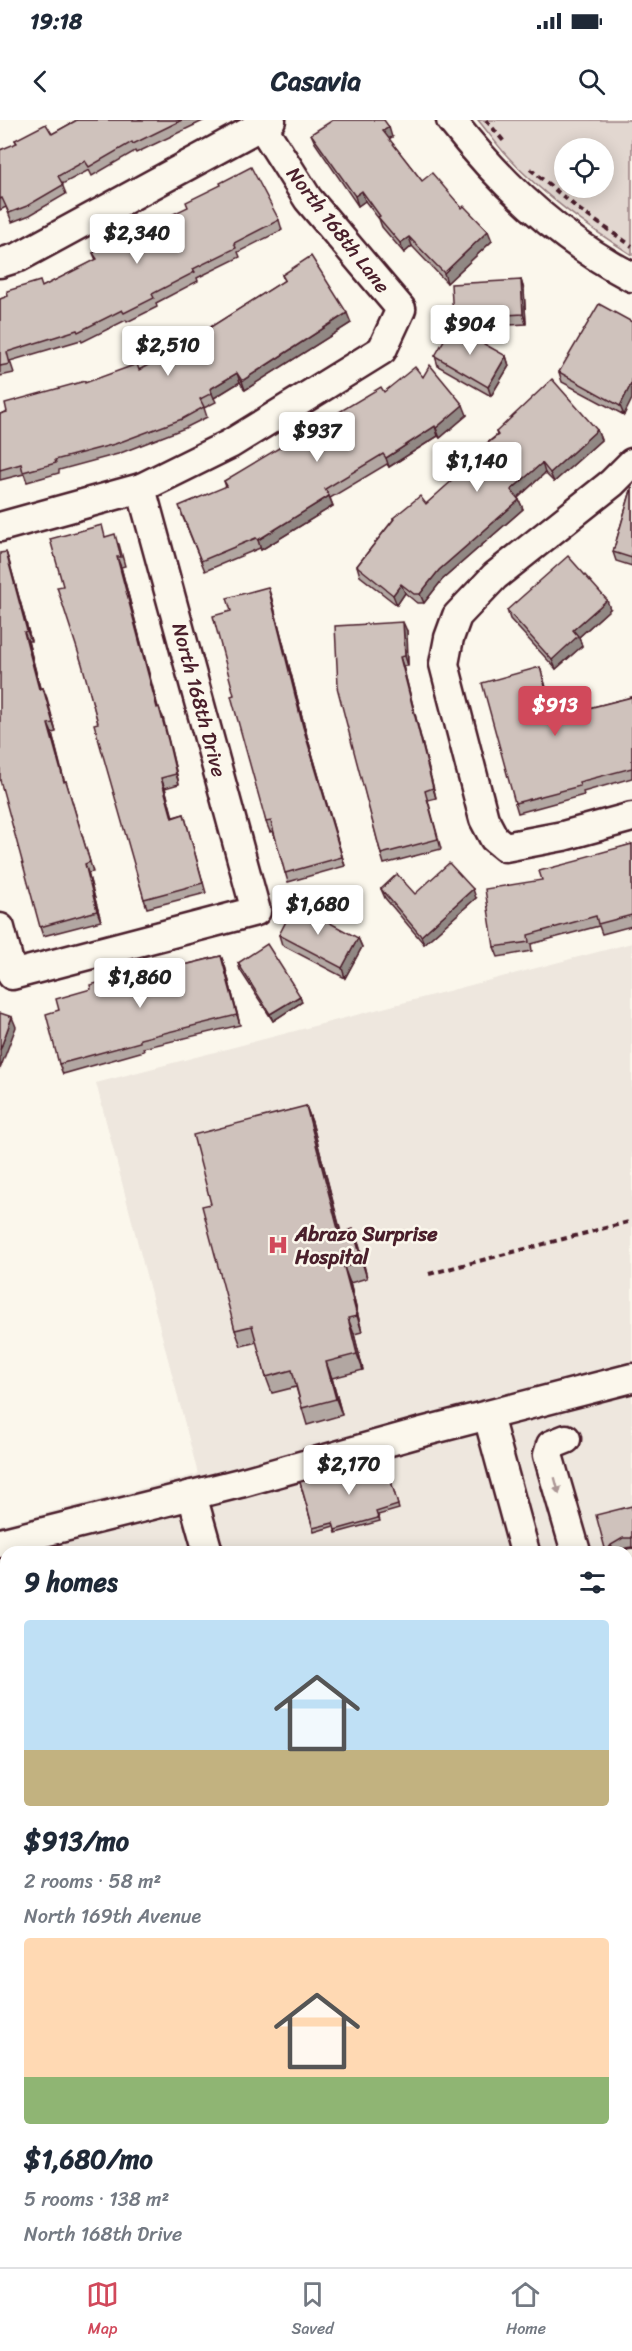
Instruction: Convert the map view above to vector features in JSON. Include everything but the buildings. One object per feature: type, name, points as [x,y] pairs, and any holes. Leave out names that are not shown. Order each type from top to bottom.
[{"type":"street","points":[[451,120],[488,165],[531,207],[590,251],[632,277]]},
{"type":"street","points":[[0,263],[18,257],[263,122]]},
{"type":"street","name":"North 168th Lane","points":[[141,488],[230,444],[382,350],[401,309],[308,199],[263,122]]},
{"type":"street","points":[[632,463],[612,483],[495,576],[457,616],[449,638],[444,663],[484,819],[494,838],[505,847],[563,836],[632,817]]},
{"type":"street","points":[[0,527],[141,488]]},
{"type":"street","name":"North 168th Drive","points":[[0,928],[12,975],[256,911],[141,488]]},
{"type":"street","points":[[0,1543],[192,1495],[632,1378]]},
{"type":"street","points":[[488,1416],[523,1546]]},
{"type":"street","points":[[566,1439],[551,1445],[548,1455],[574,1546]]},
{"type":"street","points":[[192,1495],[206,1546]]},
{"type":"path","points":[[486,120],[513,153]]},
{"type":"path","points":[[529,168],[581,212],[632,246]]},
{"type":"path","points":[[429,1274],[632,1221]]},
{"type":"shaded area","points":[[478,120],[632,120],[632,255],[551,198],[508,157]]},
{"type":"shaded area","points":[[632,943],[632,1546],[0,1546],[0,1525],[198,1474],[96,1083]]},
{"type":"place","name":"Abrazo Surprise Hospital","points":[[278,1245]]}]
